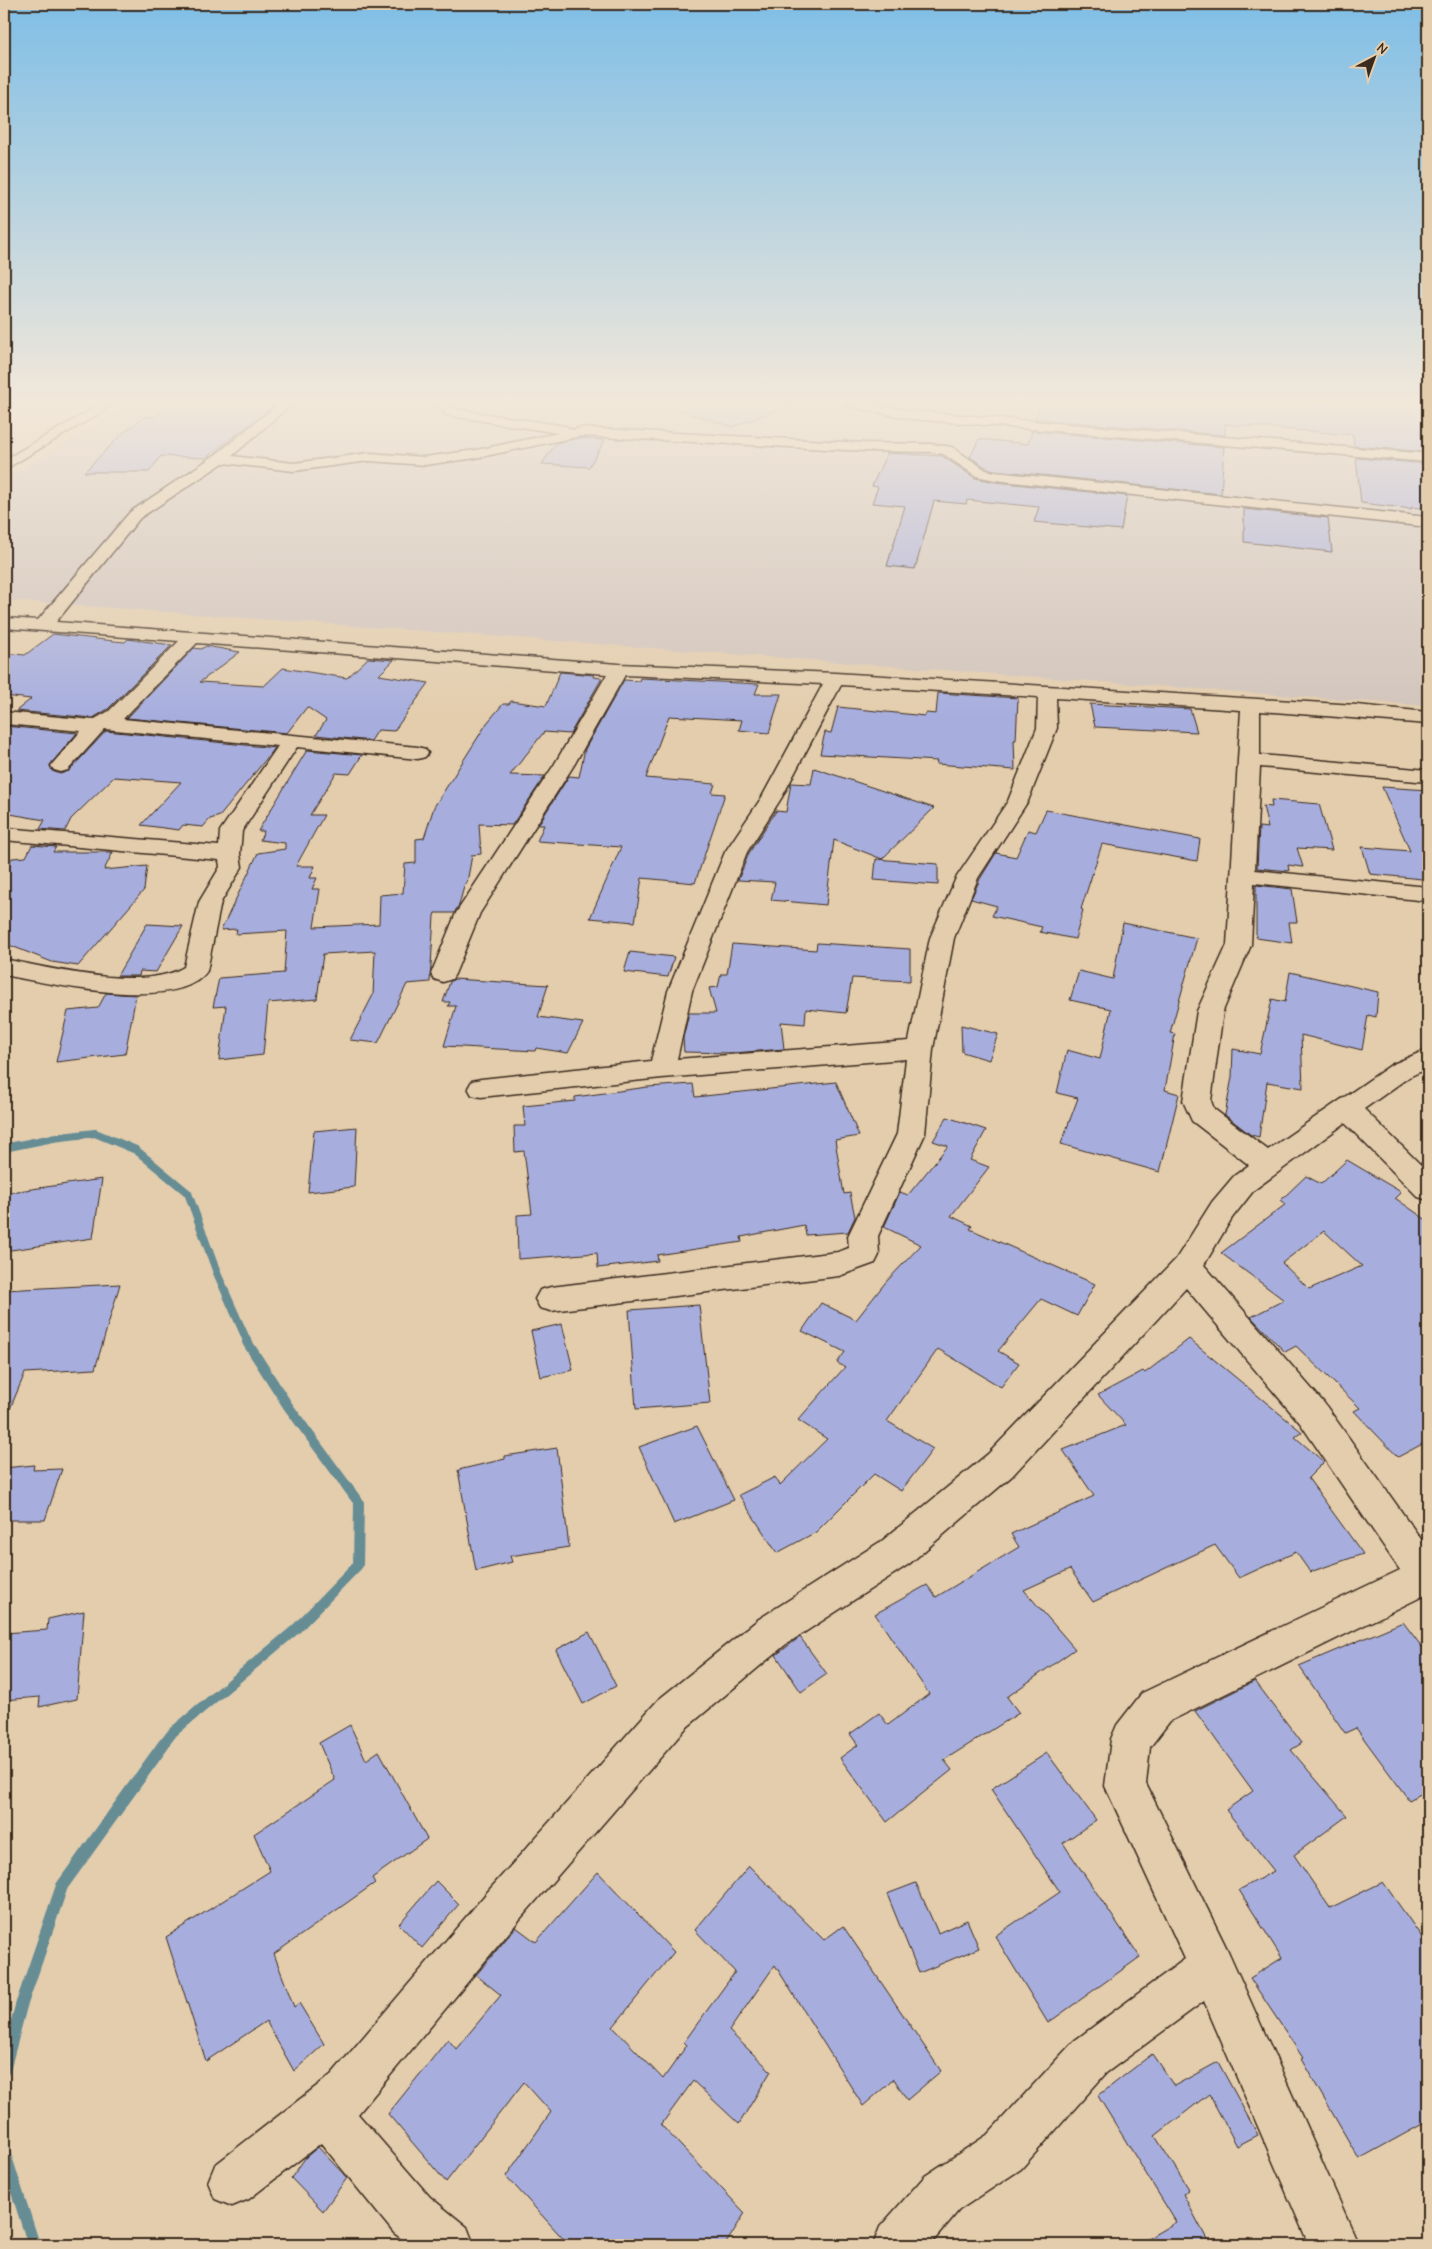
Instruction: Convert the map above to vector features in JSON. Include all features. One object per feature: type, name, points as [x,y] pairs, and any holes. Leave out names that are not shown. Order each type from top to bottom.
[{"type":"street","points":[[43,626],[135,515],[146,508]]},
{"type":"street","points":[[1296,508],[1428,522]]},
{"type":"street","points":[[4,623],[619,669],[835,679],[1428,718]]},
{"type":"street","points":[[61,766],[100,724],[116,715],[193,637]]},
{"type":"street","points":[[443,974],[468,913],[564,765],[619,669]]},
{"type":"street","points":[[662,1069],[680,990],[736,852],[772,797],[835,679]]},
{"type":"street","points":[[551,1300],[839,1264],[864,1255],[863,1236],[911,1134],[920,1049],[942,938],[967,878],[1018,801],[1034,764],[1048,728],[1047,693]]},
{"type":"street","points":[[1251,705],[1250,760],[1238,946],[1210,1011],[1197,1101],[1202,1114],[1268,1165]]},
{"type":"street","points":[[4,718],[292,740],[418,753]]},
{"type":"street","points":[[4,967],[74,981],[136,986],[179,981],[195,971],[210,902],[231,867],[229,854],[231,831],[292,740]]},
{"type":"street","points":[[1250,760],[1428,776]]},
{"type":"street","points":[[4,834],[229,854]]},
{"type":"street","points":[[1242,875],[1428,894]]},
{"type":"street","points":[[481,1088],[662,1069],[920,1049]]},
{"type":"street","points":[[232,2182],[348,2092],[505,1904],[672,1714],[772,1632],[896,1552],[1000,1465],[1187,1267],[1222,1210],[1244,1183],[1400,1071],[1428,1058]]},
{"type":"street","points":[[1346,1108],[1428,1189]]},
{"type":"street","points":[[1187,1267],[1312,1413],[1427,1578],[1156,1707],[1131,1739],[1124,1786],[1212,1967],[1334,2245]]},
{"type":"street","points":[[898,2245],[942,2193],[1004,2152],[1090,2057],[1212,1967]]},
{"type":"street","points":[[324,2111],[412,2215],[449,2245]]},
{"type":"shaded area","points":[[4,508],[1428,508],[1428,706],[4,600]]},
{"type":"building","points":[[904,508],[932,508],[915,569],[887,566]]},
{"type":"building","points":[[1039,508],[1125,508],[1121,530],[1034,522]]},
{"type":"building","points":[[1244,509],[1328,518],[1332,552],[1244,542]]},
{"type":"building","points":[[53,634],[125,642],[128,639],[172,645],[108,709],[93,718],[16,711],[31,699],[4,696],[4,653],[25,655]]},
{"type":"building","points":[[206,646],[240,652],[200,682],[264,686],[283,668],[347,678],[368,658],[394,660],[379,675],[429,683],[394,731],[378,730],[371,741],[316,735],[326,720],[307,707],[287,733],[127,718],[194,648],[201,649]]},
{"type":"building","points":[[560,672],[594,675],[593,677],[602,678],[570,734],[544,732],[510,775],[545,776],[512,825],[479,824],[481,854],[472,855],[467,883],[465,883],[459,905],[454,913],[435,913],[434,916],[430,982],[407,984],[378,1043],[350,1040],[373,995],[375,951],[323,954],[317,999],[268,1003],[263,1055],[219,1060],[226,1006],[213,1007],[219,978],[284,973],[287,931],[236,934],[237,929],[221,930],[258,853],[285,849],[285,843],[260,840],[264,831],[258,831],[307,750],[362,755],[350,774],[336,773],[310,815],[324,815],[296,866],[315,866],[310,878],[317,878],[312,889],[320,889],[314,927],[379,924],[380,895],[403,893],[405,864],[416,863],[416,839],[424,838],[434,807],[487,723],[503,704],[509,704],[511,701],[546,706]]},
{"type":"building","points":[[640,678],[759,684],[755,694],[781,694],[769,733],[739,730],[742,720],[669,716],[646,778],[715,784],[712,793],[725,794],[695,883],[642,878],[635,922],[590,918],[621,847],[537,841],[544,825],[538,825],[569,776],[579,777],[585,749],[624,680],[639,681]]},
{"type":"building","points":[[938,693],[1018,698],[1016,740],[1014,740],[1015,770],[936,764],[937,761],[820,754],[825,732],[831,733],[838,707],[925,716],[926,713],[936,714]]},
{"type":"building","points":[[1090,704],[1190,709],[1197,732],[1095,727]]},
{"type":"building","points":[[4,726],[77,733],[50,765],[52,771],[60,774],[69,771],[106,731],[275,748],[220,816],[210,819],[203,827],[183,825],[179,830],[141,825],[181,782],[114,777],[71,819],[65,831],[40,829],[45,820],[4,813]]},
{"type":"building","points":[[814,768],[934,808],[882,859],[834,840],[826,905],[771,900],[775,882],[738,880],[749,853],[776,811],[786,812],[791,783],[811,784]]},
{"type":"building","points":[[1382,787],[1428,790],[1428,885],[1425,885],[1422,879],[1370,874],[1362,847],[1410,851]]},
{"type":"building","points":[[1271,800],[1319,804],[1332,850],[1297,848],[1303,867],[1288,865],[1289,871],[1257,868],[1259,827],[1268,828],[1263,806],[1272,807]]},
{"type":"building","points":[[1046,810],[1200,839],[1197,861],[1102,844],[1081,909],[1083,910],[1075,939],[1040,932],[1042,927],[992,916],[997,906],[971,899],[980,879],[996,853],[1016,857],[1028,830],[1036,832]]},
{"type":"building","points":[[32,845],[56,847],[53,852],[113,852],[104,870],[147,866],[144,890],[78,966],[52,962],[4,943],[4,872],[12,858],[26,857]]},
{"type":"building","points":[[876,859],[938,864],[938,885],[874,880]]},
{"type":"building","points":[[1256,885],[1292,889],[1297,922],[1289,922],[1292,943],[1256,938]]},
{"type":"building","points":[[1123,923],[1197,938],[1170,1033],[1175,1034],[1165,1090],[1179,1094],[1160,1172],[1061,1144],[1078,1098],[1057,1093],[1067,1050],[1100,1059],[1111,1009],[1070,1000],[1079,971],[1113,979]]},
{"type":"building","points":[[147,924],[183,926],[156,972],[140,971],[139,976],[117,976]]},
{"type":"building","points":[[817,943],[910,949],[910,981],[852,978],[846,1013],[806,1009],[805,1024],[781,1022],[784,1049],[733,1053],[684,1052],[683,1038],[689,1013],[716,1013],[709,988],[718,987],[721,974],[727,974],[732,944],[816,950]]},
{"type":"building","points":[[630,952],[674,957],[668,977],[624,972]]},
{"type":"building","points":[[1290,972],[1378,992],[1376,1017],[1368,1015],[1362,1050],[1301,1035],[1303,1088],[1267,1082],[1259,1137],[1251,1135],[1225,1115],[1232,1077],[1233,1049],[1260,1054],[1272,999],[1285,1002]]},
{"type":"building","points":[[454,979],[548,985],[538,1017],[583,1023],[568,1053],[536,1048],[535,1051],[444,1046],[456,1006],[448,1006],[450,1002],[443,1002],[450,982]]},
{"type":"building","points":[[106,993],[136,995],[125,1054],[56,1062],[68,1011],[98,1008]]},
{"type":"building","points":[[961,1025],[998,1034],[989,1060],[962,1052]]},
{"type":"building","points":[[836,1082],[859,1136],[835,1140],[844,1194],[850,1193],[855,1217],[848,1232],[806,1235],[804,1225],[741,1237],[742,1242],[657,1255],[658,1261],[598,1268],[597,1253],[518,1259],[517,1215],[532,1214],[524,1151],[515,1152],[514,1126],[525,1126],[523,1106],[575,1101],[575,1097],[648,1087],[693,1084],[695,1097]]},
{"type":"building","points":[[947,1117],[986,1130],[970,1160],[989,1167],[951,1216],[972,1226],[970,1229],[1095,1284],[1077,1316],[1041,1299],[998,1351],[1019,1363],[1001,1387],[938,1349],[887,1421],[933,1449],[901,1491],[874,1474],[816,1532],[777,1553],[739,1495],[775,1477],[780,1485],[827,1439],[798,1420],[845,1367],[837,1363],[845,1352],[802,1331],[821,1303],[856,1320],[885,1283],[921,1245],[884,1227],[900,1192],[908,1195],[948,1146],[933,1141]]},
{"type":"building","points":[[357,1127],[354,1187],[308,1192],[314,1131]]},
{"type":"building","points":[[1347,1160],[1401,1192],[1395,1198],[1428,1221],[1428,1441],[1398,1457],[1354,1411],[1360,1408],[1296,1346],[1285,1352],[1251,1317],[1284,1300],[1221,1253],[1286,1204],[1281,1200],[1306,1176],[1321,1184]],"holes":[[[1324,1231],[1362,1266],[1309,1289],[1282,1263]]]},
{"type":"building","points":[[102,1179],[93,1238],[4,1251],[4,1193]]},
{"type":"building","points":[[120,1284],[95,1369],[25,1373],[4,1423],[4,1290]]},
{"type":"building","points":[[699,1305],[710,1403],[636,1409],[629,1310]]},
{"type":"building","points":[[562,1324],[573,1370],[541,1377],[531,1331]]},
{"type":"building","points":[[1189,1339],[1302,1432],[1295,1437],[1324,1462],[1308,1478],[1363,1554],[1310,1572],[1296,1552],[1239,1578],[1215,1545],[1093,1602],[1070,1569],[1024,1590],[1075,1649],[1007,1697],[1019,1713],[944,1760],[952,1770],[887,1822],[840,1758],[858,1745],[850,1734],[879,1713],[888,1725],[929,1694],[875,1614],[927,1585],[936,1597],[1019,1547],[1011,1534],[1094,1496],[1063,1450],[1126,1425],[1098,1395],[1143,1371],[1145,1373]]},
{"type":"building","points":[[697,1426],[734,1500],[674,1524],[639,1447]]},
{"type":"building","points":[[557,1448],[569,1547],[510,1556],[512,1562],[476,1571],[458,1470],[505,1459],[505,1456]]},
{"type":"building","points":[[34,1465],[33,1470],[62,1469],[45,1520],[4,1520],[4,1468]]},
{"type":"building","points":[[84,1611],[77,1699],[39,1707],[40,1697],[4,1700],[4,1633],[47,1630],[48,1619]]},
{"type":"building","points":[[1403,1622],[1428,1655],[1428,1790],[1409,1800],[1356,1728],[1345,1733],[1299,1666]]},
{"type":"building","points":[[589,1632],[616,1686],[583,1704],[556,1650]]},
{"type":"building","points":[[800,1637],[827,1674],[801,1692],[776,1655]]},
{"type":"building","points":[[1255,1681],[1302,1743],[1291,1750],[1347,1816],[1294,1855],[1330,1908],[1383,1882],[1428,1946],[1428,2121],[1359,2159],[1301,2059],[1303,2058],[1250,1978],[1282,1958],[1239,1890],[1274,1871],[1226,1810],[1253,1791],[1195,1711]]},
{"type":"building","points":[[350,1725],[366,1760],[379,1751],[427,1839],[372,1878],[375,1883],[274,1954],[294,2007],[299,2003],[324,2044],[294,2071],[266,2021],[206,2061],[166,1937],[270,1871],[254,1834],[335,1780],[319,1743]]},
{"type":"building","points":[[1047,1753],[1096,1820],[1063,1843],[1140,1957],[1048,2023],[995,1936],[1060,1892],[991,1789]]},
{"type":"building","points":[[749,1866],[824,1940],[843,1926],[941,2071],[907,2100],[894,2079],[863,2106],[775,1965],[729,2031],[771,2071],[739,2124],[693,2081],[661,2125],[745,2213],[725,2245],[569,2245],[506,2176],[551,2112],[524,2082],[446,2182],[388,2114],[448,2039],[456,2049],[501,1995],[476,1975],[516,1927],[536,1942],[598,1872],[674,1952],[613,2027],[663,2079],[687,2045],[684,2042],[735,1972],[695,1930]]},
{"type":"building","points":[[436,1881],[459,1904],[422,1948],[399,1924]]},
{"type":"building","points":[[916,1883],[938,1933],[967,1920],[979,1948],[919,1973],[887,1894]]},
{"type":"building","points":[[1152,2054],[1174,2086],[1218,2062],[1258,2135],[1237,2146],[1209,2094],[1155,2136],[1189,2189],[1183,2194],[1210,2245],[1137,2245],[1176,2222],[1098,2096]]},
{"type":"building","points":[[318,2147],[347,2178],[323,2211],[291,2178],[306,2157]]},
{"type":"waterway","points":[[4,1148],[53,1138],[95,1133],[136,1150],[188,1193],[217,1273],[248,1343]]},
{"type":"waterway","points":[[163,1745],[173,1732],[296,1629],[358,1565],[359,1503],[288,1406],[247,1342]]},
{"type":"waterway","points":[[4,2070],[21,2006],[62,1886],[164,1744]]},
{"type":"waterway","points":[[4,2151],[34,2245]]}]
